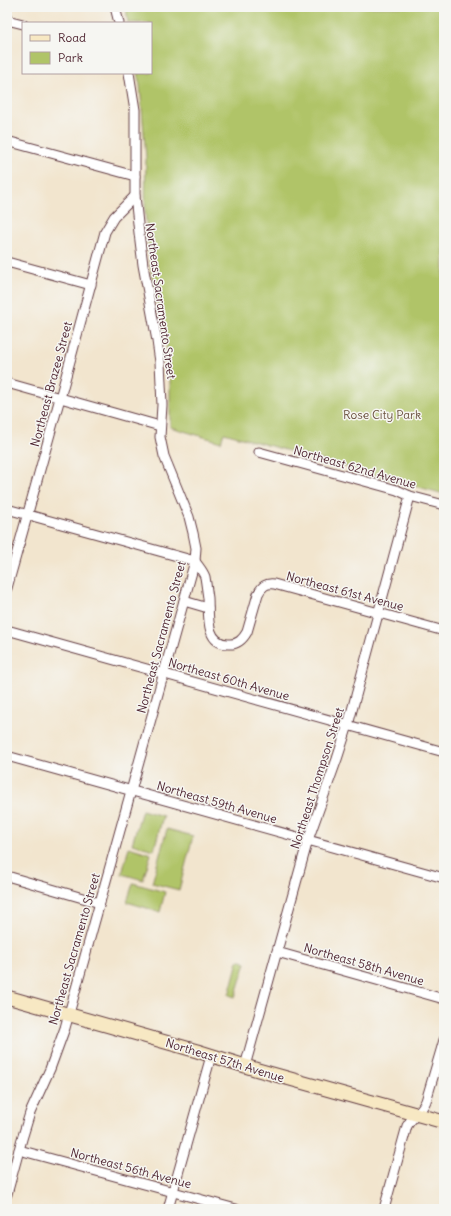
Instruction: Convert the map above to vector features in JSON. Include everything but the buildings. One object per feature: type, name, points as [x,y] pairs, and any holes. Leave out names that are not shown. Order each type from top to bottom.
[{"type":"main road","name":"Northeast 57th Avenue","points":[[7,997],[444,1122]]},
{"type":"street","points":[[115,7],[118,22]]},
{"type":"street","points":[[7,20],[22,24]]},
{"type":"street","name":"Northeast Sacramento Street","points":[[7,1194],[30,1113],[58,1050],[195,561],[196,548],[189,517],[164,456],[160,437],[162,405],[160,362],[143,265],[136,196],[135,110],[129,74]]},
{"type":"street","points":[[7,141],[135,176]]},
{"type":"street","name":"Northeast Brazee Street","points":[[7,588],[105,232],[114,217],[136,196]]},
{"type":"street","points":[[7,262],[91,285]]},
{"type":"street","points":[[7,383],[160,426]]},
{"type":"street","name":"Northeast 62nd Avenue","points":[[259,452],[397,490],[410,496],[444,505]]},
{"type":"street","name":"Northeast Thompson Street","points":[[245,1066],[308,840],[348,725],[410,496]]},
{"type":"street","points":[[7,509],[195,561]]},
{"type":"street","name":"Northeast 61st Avenue","points":[[195,561],[204,575],[209,627],[213,636],[222,644],[236,643],[248,632],[258,594],[264,585],[270,584],[444,631]]},
{"type":"street","points":[[184,601],[208,608]]},
{"type":"street","name":"Northeast 60th Avenue","points":[[7,630],[444,752]]},
{"type":"street","name":"Northeast 59th Avenue","points":[[7,756],[444,878]]},
{"type":"street","points":[[7,876],[100,902]]},
{"type":"street","name":"Northeast 58th Avenue","points":[[277,952],[444,999]]},
{"type":"street","points":[[384,1209],[407,1126],[424,1107],[444,1040]]},
{"type":"street","points":[[168,1209],[211,1056]]},
{"type":"street","name":"Northeast 56th Avenue","points":[[19,1150],[236,1209]]},
{"type":"green space","name":"Rose City Park","points":[[126,7],[444,7],[444,494],[224,433],[221,442],[170,427],[170,380],[166,341],[151,271],[145,212],[146,158],[140,85],[137,74],[152,74],[152,22],[128,22]]},
{"type":"green space","points":[[142,810],[163,816],[154,850],[132,844]]},
{"type":"green space","points":[[167,829],[193,836],[179,890],[152,883]]},
{"type":"green space","points":[[129,847],[151,854],[143,880],[122,874]]},
{"type":"green space","points":[[133,883],[165,892],[160,912],[127,902]]},
{"type":"green space","points":[[240,960],[246,963],[235,997],[229,995],[238,961]]}]
